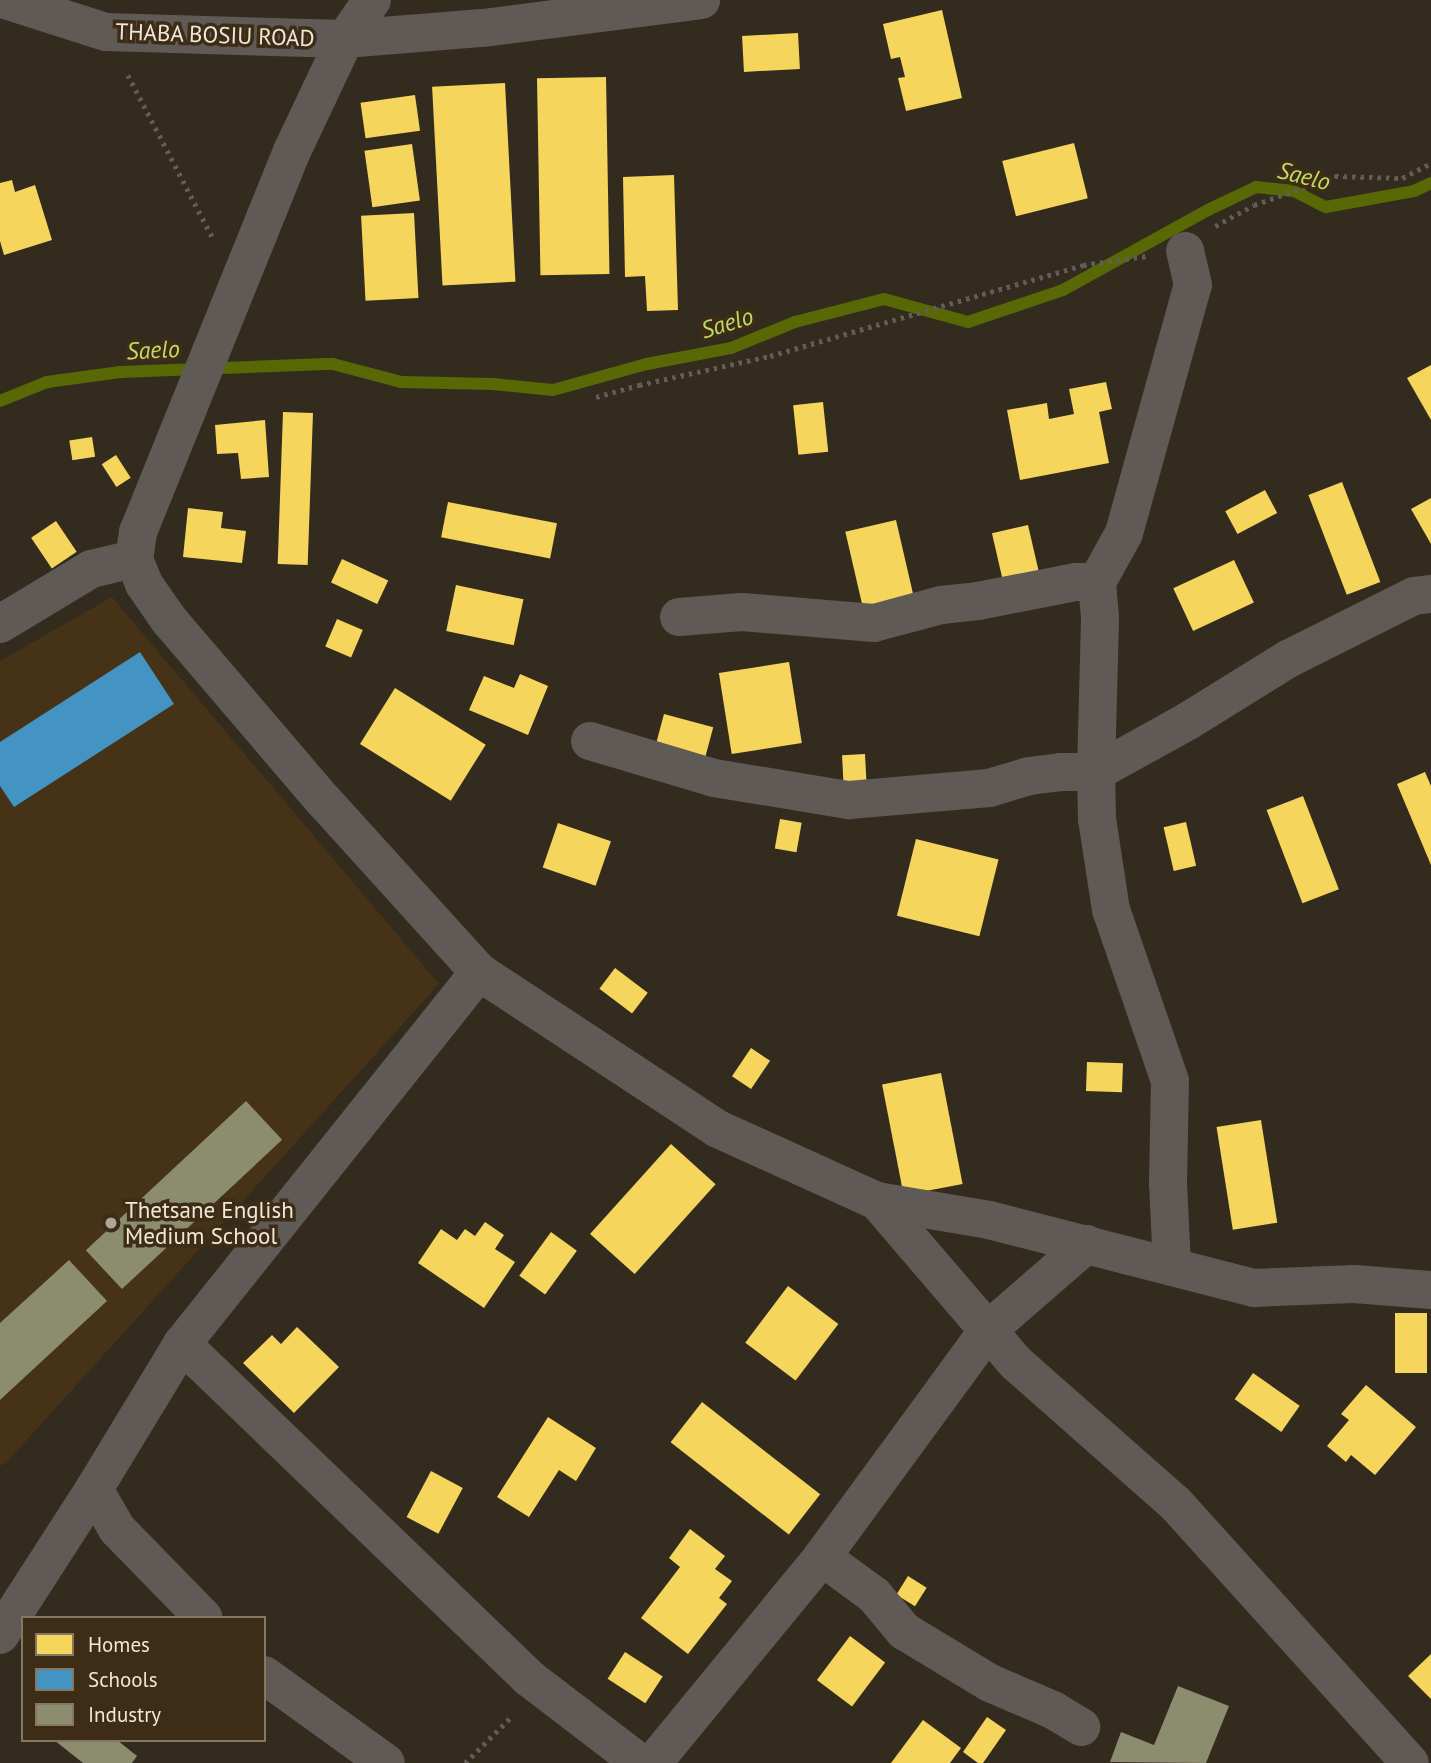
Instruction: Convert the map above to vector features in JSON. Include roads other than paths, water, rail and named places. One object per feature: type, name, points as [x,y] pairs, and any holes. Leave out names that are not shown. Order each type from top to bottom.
[{"type":"street","name":"THABA BOSIU ROAD","points":[[5,0],[106,32],[345,39],[482,28],[701,0]]},
{"type":"street","points":[[372,0],[345,39],[292,151],[239,289],[138,532],[134,559],[144,584],[169,620],[323,800],[479,972],[718,1129],[877,1201],[989,1220],[1254,1288],[1354,1284],[1431,1290]]},
{"type":"street","points":[[1172,1267],[1168,1183],[1170,1081],[1111,910],[1097,819],[1100,617],[1097,582],[1124,533],[1193,285],[1185,251]]},
{"type":"street","points":[[0,624],[91,569],[134,559]]},
{"type":"street","points":[[679,617],[742,612],[874,623],[941,605],[978,601],[1076,582],[1097,582]]},
{"type":"street","points":[[590,741],[714,778],[849,800],[989,788],[1029,776],[1061,772],[1096,772],[1188,721],[1288,659],[1414,596],[1431,594]]},
{"type":"street","points":[[0,1634],[94,1489],[181,1343],[479,972]]},
{"type":"street","points":[[877,1201],[1016,1363],[1175,1503],[1410,1763]]},
{"type":"street","points":[[653,1763],[822,1557],[988,1330],[1087,1244]]},
{"type":"street","points":[[181,1343],[529,1678],[640,1763]]},
{"type":"street","points":[[94,1489],[117,1529],[202,1616]]},
{"type":"street","points":[[822,1557],[873,1595],[904,1631],[990,1683],[1053,1710],[1081,1727]]},
{"type":"street","points":[[266,1676],[386,1763]]},
{"type":"waterway","name":"Saelo","points":[[0,401],[47,382],[120,372],[333,364],[401,382],[493,384],[553,390],[647,364],[731,348],[795,322],[884,299],[968,322],[1063,290],[1208,210],[1256,187],[1294,191],[1326,207],[1414,191],[1431,183]]},
{"type":"place","name":"Thetsane English Medium School","points":[[111,1223]]}]
